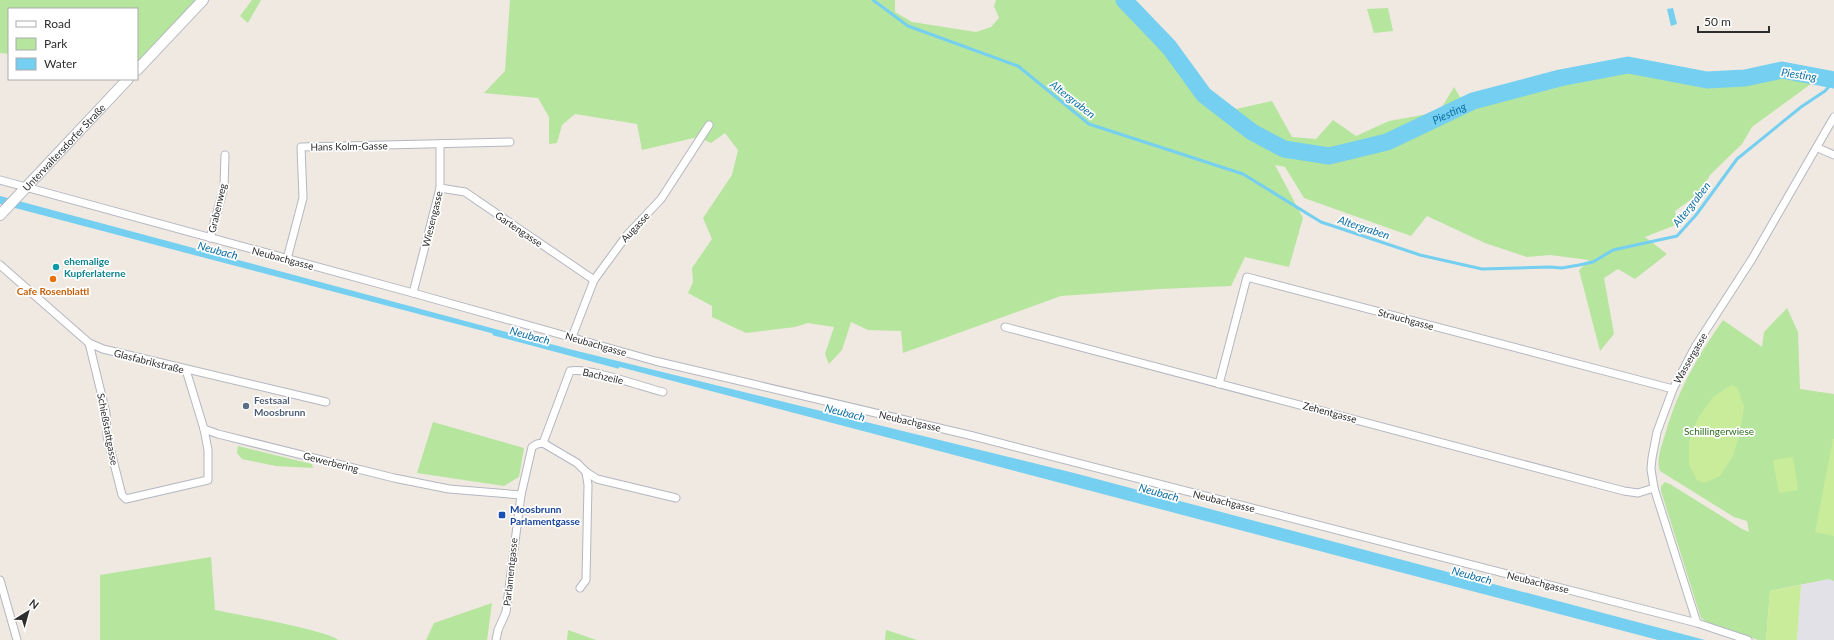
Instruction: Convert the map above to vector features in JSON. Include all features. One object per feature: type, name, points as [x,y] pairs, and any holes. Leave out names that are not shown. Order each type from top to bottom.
[{"type":"main road","points":[[138,69],[203,0]]},
{"type":"main road","name":"Unterwaltersdorfer Straße","points":[[0,214],[127,80]]},
{"type":"street","name":"Wassergasse","points":[[1697,623],[1654,488],[1651,469],[1657,432],[1673,389],[1695,347],[1752,259],[1818,148],[1834,118]]},
{"type":"street","name":"Augasse","points":[[572,337],[594,280],[627,235],[661,199],[709,124]]},
{"type":"street","name":"Hans Kolm-Gasse","points":[[287,259],[303,198],[302,146],[510,142]]},
{"type":"street","name":"Wiesengasse","points":[[413,293],[440,188],[440,144]]},
{"type":"street","points":[[1818,148],[1834,155]]},
{"type":"street","name":"Grabenweg","points":[[210,238],[224,187],[225,155]]},
{"type":"street","name":"Neubachgasse","points":[[0,180],[27,186],[654,361],[973,436],[1697,623],[1748,640]]},
{"type":"street","name":"Gartengasse","points":[[440,188],[465,192],[594,280]]},
{"type":"street","name":"Glasfabrikstraße","points":[[0,265],[90,343],[103,349],[186,370],[326,402]]},
{"type":"street","name":"Strauchgasse","points":[[1219,384],[1247,277],[1673,389]]},
{"type":"street","name":"Zehentgasse","points":[[1005,327],[1624,491],[1638,493],[1654,488]]},
{"type":"street","name":"Schießstattgasse","points":[[90,343],[106,413],[107,436],[122,495],[126,499],[208,480],[208,450],[204,429]]},
{"type":"street","points":[[186,370],[204,429]]},
{"type":"street","name":"Bachzeile","points":[[542,443],[570,372],[575,370],[600,374],[663,392]]},
{"type":"street","name":"Gewerbering","points":[[204,429],[218,434],[394,478],[449,489],[521,495]]},
{"type":"street","points":[[542,443],[577,463],[586,472],[597,479],[676,498]]},
{"type":"street","name":"Parlamentgasse","points":[[496,640],[498,630],[506,612],[521,495],[532,447],[542,443]]},
{"type":"street","points":[[580,588],[586,580],[588,485],[586,472]]},
{"type":"street","points":[[0,580],[17,640]]},
{"type":"shaded area","points":[[1829,579],[1834,581],[1834,640],[1797,640],[1801,585]]},
{"type":"green space","points":[[0,0],[198,0],[138,64],[138,8],[8,8],[8,54],[0,53]]},
{"type":"green space","points":[[252,0],[261,0],[248,23],[240,16]]},
{"type":"green space","points":[[510,0],[895,0],[895,12],[912,22],[976,32],[991,27],[999,18],[994,6],[996,0],[1119,0],[1227,111],[1272,101],[1292,137],[1316,139],[1333,120],[1356,136],[1389,121],[1439,112],[1454,87],[1463,102],[1476,98],[1478,106],[1551,84],[1565,82],[1565,78],[1627,70],[1712,86],[1784,75],[1815,81],[1752,127],[1742,144],[1711,174],[1696,196],[1675,211],[1678,224],[1645,237],[1667,254],[1635,279],[1618,269],[1604,278],[1614,334],[1600,351],[1579,270],[1589,260],[1550,255],[1527,257],[1485,243],[1427,216],[1411,236],[1304,198],[1285,167],[1275,165],[1303,218],[1289,267],[1245,257],[1231,286],[1061,296],[903,353],[901,331],[868,330],[851,322],[842,350],[829,364],[825,354],[834,327],[808,323],[795,327],[746,333],[712,317],[712,306],[688,293],[693,282],[692,268],[712,239],[703,218],[732,175],[738,150],[725,133],[711,143],[698,137],[642,150],[637,124],[575,114],[562,125],[557,143],[549,144],[549,117],[538,98],[484,93],[505,71]]},
{"type":"green space","points":[[1388,8],[1393,31],[1374,33],[1367,9]]},
{"type":"green space","name":"Schillingerwiese","points":[[1787,308],[1798,332],[1800,389],[1834,394],[1834,581],[1829,579],[1770,591],[1766,640],[1758,640],[1707,622],[1701,618],[1661,491],[1661,486],[1665,482],[1670,484],[1749,532],[1747,521],[1734,517],[1660,471],[1659,459],[1660,450],[1674,406],[1696,362],[1723,320],[1762,347],[1764,332]]},
{"type":"green space","name":"Schillingerwiese","points":[[1731,385],[1738,388],[1744,407],[1739,437],[1733,456],[1720,476],[1704,483],[1697,480],[1689,465],[1689,442],[1698,418],[1713,397]]},
{"type":"green space","points":[[433,422],[524,448],[519,477],[504,486],[417,473]]},
{"type":"green space","points":[[1834,439],[1834,536],[1815,532]]},
{"type":"green space","points":[[238,446],[312,464],[313,468],[276,466],[242,459],[237,453]]},
{"type":"green space","points":[[1793,457],[1798,490],[1779,493],[1773,460]]},
{"type":"green space","points":[[211,557],[215,610],[318,632],[338,640],[100,640],[100,575]]},
{"type":"green space","points":[[1801,585],[1797,640],[1766,640],[1770,591]]},
{"type":"green space","points":[[492,603],[487,640],[426,640],[434,623]]},
{"type":"green space","points":[[568,630],[596,640],[567,640]]},
{"type":"green space","points":[[886,630],[917,640],[885,640]]},
{"type":"water","points":[[1673,8],[1677,24],[1671,26],[1667,9]]},
{"type":"water","points":[[0,196],[573,350],[1074,473],[1705,640],[1658,640],[0,204]]},
{"type":"waterway","name":"Altergraben","points":[[873,0],[908,26],[1018,66],[1089,124],[1243,174],[1321,222],[1420,255],[1482,269],[1562,268],[1593,262],[1613,250],[1677,236],[1696,215],[1737,159],[1801,107],[1825,91],[1834,81]]},
{"type":"waterway","name":"Piesting","points":[[1124,0],[1169,47],[1204,95],[1252,132],[1284,149],[1329,156],[1387,142],[1473,101],[1560,78],[1628,65],[1707,80],[1745,78],[1782,70],[1834,80]]},
{"type":"waterway","name":"Neubach","points":[[494,334],[618,367]]},
{"type":"place","name":"ehemalige Kupferlaterne","points":[[56,267]]},
{"type":"place","name":"Cafe Rosenblattl","points":[[53,279]]},
{"type":"place","name":"Festsaal Moosbrunn","points":[[246,406]]},
{"type":"place","name":"Moosbrunn Parlamentgasse","points":[[502,515]]}]
